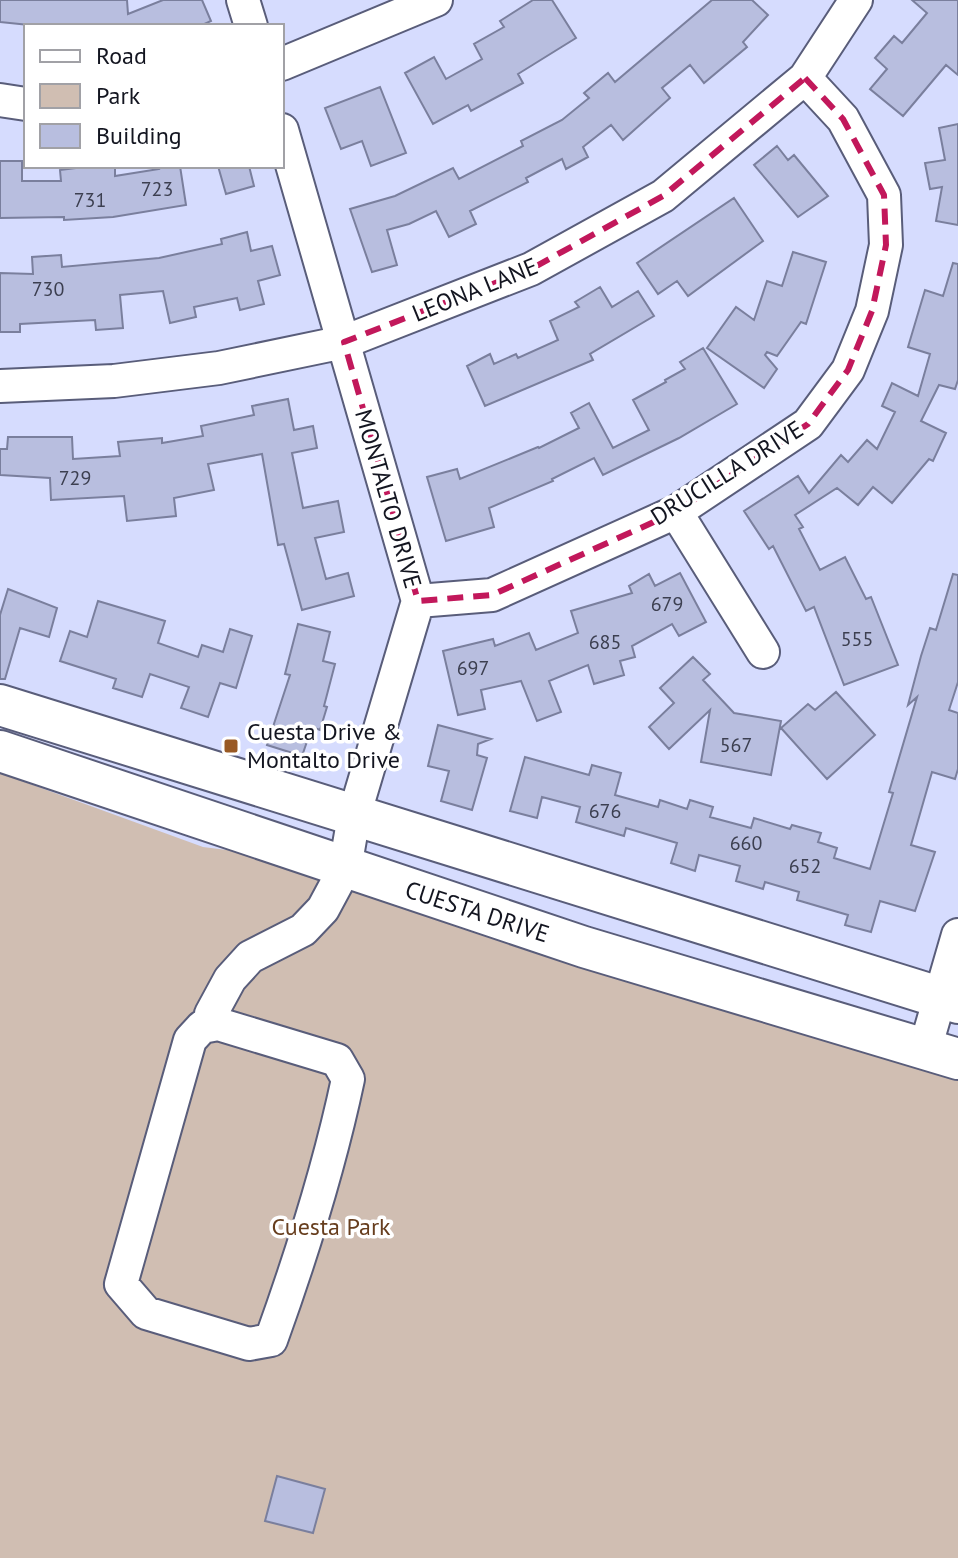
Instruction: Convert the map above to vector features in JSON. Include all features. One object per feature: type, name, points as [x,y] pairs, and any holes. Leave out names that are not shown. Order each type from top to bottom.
[{"type":"main road","points":[[0,705],[949,1001]]},
{"type":"main road","name":"CUESTA DRIVE","points":[[0,751],[584,947],[941,1054]]},
{"type":"street","points":[[243,0],[250,24]]},
{"type":"street","points":[[284,63],[436,0]]},
{"type":"street","name":"LEONA LANE","points":[[0,386],[129,379],[219,368],[344,342],[531,269],[663,196],[805,78],[856,0]]},
{"type":"street","name":"DRUCILLA DRIVE","points":[[418,601],[492,595],[676,512],[808,424],[848,370],[872,311],[886,245],[884,195],[843,119],[805,78]]},
{"type":"street","points":[[0,100],[24,104]]},
{"type":"street","name":"MONTALTO DRIVE","points":[[218,1024],[211,1014],[230,979],[250,957],[303,930],[323,909],[345,868],[354,816],[418,601],[284,137]]},
{"type":"street","points":[[676,512],[763,652]]},
{"type":"street","points":[[941,1054],[958,935]]},
{"type":"street","points":[[218,1024],[337,1060],[348,1079],[335,1141],[295,1273],[271,1340],[259,1344],[249,1344],[146,1313],[121,1284],[190,1040],[202,1027],[218,1024]]},
{"type":"highlighted area","points":[[805,78],[843,119],[884,195],[886,245],[872,311],[848,370],[808,424],[676,512],[492,595],[418,601],[344,342],[531,269],[663,196]]},
{"type":"green space","name":"Cuesta Park","points":[[0,773],[203,847],[227,850],[958,1072],[958,1558],[0,1558]]},
{"type":"building","points":[[0,0],[127,0],[128,14],[163,0],[202,0],[211,21],[204,24],[0,22]]},
{"type":"building","points":[[533,0],[552,0],[576,38],[518,74],[523,83],[471,111],[468,105],[433,124],[405,73],[434,57],[446,79],[482,59],[474,44],[504,27],[500,21]]},
{"type":"building","points":[[712,0],[752,0],[768,15],[743,42],[747,47],[704,83],[690,65],[662,88],[670,98],[623,140],[611,125],[583,147],[588,157],[566,169],[562,159],[526,178],[528,182],[470,211],[476,224],[449,237],[436,211],[387,230],[397,265],[372,272],[350,209],[395,196],[453,168],[459,179],[523,146],[521,141],[562,120],[589,98],[584,93],[608,73],[615,82]]},
{"type":"building","points":[[912,0],[958,0],[958,75],[946,65],[903,116],[870,89],[887,69],[875,58],[894,36],[902,43],[927,13]]},
{"type":"building","points":[[380,87],[406,153],[371,166],[362,141],[341,149],[325,108]]},
{"type":"building","points":[[958,124],[958,225],[936,221],[942,187],[930,189],[925,163],[945,160],[939,128]]},
{"type":"building","points":[[777,146],[788,160],[794,155],[828,196],[798,217],[754,165]]},
{"type":"building","points":[[0,161],[22,161],[22,181],[61,181],[60,170],[76,168],[115,168],[115,176],[159,168],[180,168],[186,205],[113,217],[64,220],[64,217],[0,218]]},
{"type":"building","points":[[219,168],[250,168],[254,186],[226,194]]},
{"type":"building","points":[[734,198],[763,241],[688,296],[677,281],[658,294],[637,263]]},
{"type":"building","points":[[247,232],[251,251],[272,246],[280,275],[258,281],[264,304],[240,310],[237,298],[194,307],[196,317],[170,323],[163,291],[120,295],[123,328],[96,330],[95,320],[20,324],[20,332],[0,332],[0,273],[33,274],[32,257],[61,255],[62,267],[159,258],[222,244],[221,239]]},
{"type":"building","points":[[793,252],[826,262],[806,324],[801,322],[777,356],[767,352],[765,355],[777,369],[764,388],[707,348],[736,307],[754,320],[767,281],[782,286]]},
{"type":"building","points":[[953,263],[958,264],[958,380],[955,389],[939,385],[921,421],[946,433],[933,461],[929,459],[892,503],[873,487],[858,505],[837,488],[795,515],[820,570],[845,557],[866,599],[871,597],[898,665],[844,685],[814,607],[806,611],[773,546],[769,549],[744,511],[798,476],[809,493],[841,455],[848,462],[867,440],[877,449],[895,412],[882,406],[892,383],[918,396],[930,354],[908,347],[925,290],[943,296]]},
{"type":"building","points":[[600,287],[612,307],[638,291],[654,316],[590,354],[593,360],[485,406],[467,366],[490,354],[494,364],[516,354],[518,358],[558,340],[550,321],[579,307],[575,302]]},
{"type":"building","points":[[703,348],[737,404],[679,438],[603,475],[594,458],[553,481],[489,508],[494,527],[446,541],[427,477],[457,469],[460,479],[539,448],[579,428],[571,413],[589,403],[613,448],[649,430],[633,400],[685,369],[680,362]]},
{"type":"building","points":[[288,399],[294,430],[313,426],[317,448],[292,453],[303,508],[338,501],[344,532],[315,538],[326,579],[348,573],[354,596],[302,610],[284,544],[278,545],[262,454],[208,464],[214,490],[174,498],[176,516],[127,521],[124,496],[51,500],[50,478],[0,475],[0,449],[7,449],[8,437],[72,437],[73,459],[120,456],[118,442],[162,438],[162,443],[203,436],[201,426],[254,415],[252,406]]},
{"type":"building","points":[[680,573],[706,622],[679,636],[672,624],[632,646],[635,657],[620,661],[624,675],[594,684],[588,665],[549,681],[561,712],[537,721],[521,681],[481,690],[485,709],[458,715],[443,651],[493,639],[495,646],[529,633],[536,650],[578,633],[571,611],[632,593],[629,586],[649,574],[655,586]]},
{"type":"building","points":[[953,574],[958,575],[958,682],[949,710],[958,713],[958,769],[955,779],[932,772],[911,845],[935,852],[915,911],[880,901],[871,932],[845,925],[848,915],[797,900],[799,892],[765,882],[763,889],[736,881],[740,866],[699,855],[695,871],[671,863],[677,843],[626,828],[624,836],[576,822],[580,807],[542,797],[537,818],[510,811],[525,757],[589,775],[592,765],[621,773],[615,795],[658,807],[660,800],[687,809],[690,800],[713,807],[710,817],[751,828],[754,818],[790,829],[792,825],[821,833],[818,842],[837,848],[834,858],[870,869],[917,697],[908,705],[921,656],[930,628],[936,630]]},
{"type":"building","points":[[8,589],[57,608],[49,637],[20,628],[5,679],[0,679],[0,615]]},
{"type":"building","points":[[98,601],[165,621],[158,643],[198,657],[202,645],[223,652],[230,629],[252,636],[236,688],[220,683],[208,717],[181,708],[189,687],[150,674],[142,697],[113,688],[116,679],[60,661],[70,631],[87,637]]},
{"type":"building","points":[[298,624],[330,632],[323,661],[335,664],[320,730],[312,727],[302,756],[267,745],[290,675],[285,674]]},
{"type":"building","points":[[693,657],[710,674],[703,680],[734,713],[781,721],[771,775],[701,762],[710,710],[669,749],[649,727],[674,703],[660,688]]},
{"type":"building","points":[[836,692],[875,735],[827,779],[781,728],[808,704],[815,710]]},
{"type":"building","points":[[438,725],[491,739],[478,744],[477,755],[487,758],[472,810],[441,801],[449,771],[428,766]]},
{"type":"building","points":[[277,1476],[325,1489],[313,1533],[265,1521]]},
{"type":"place","name":"Cuesta Drive & Montalto Drive","points":[[231,746]]}]
